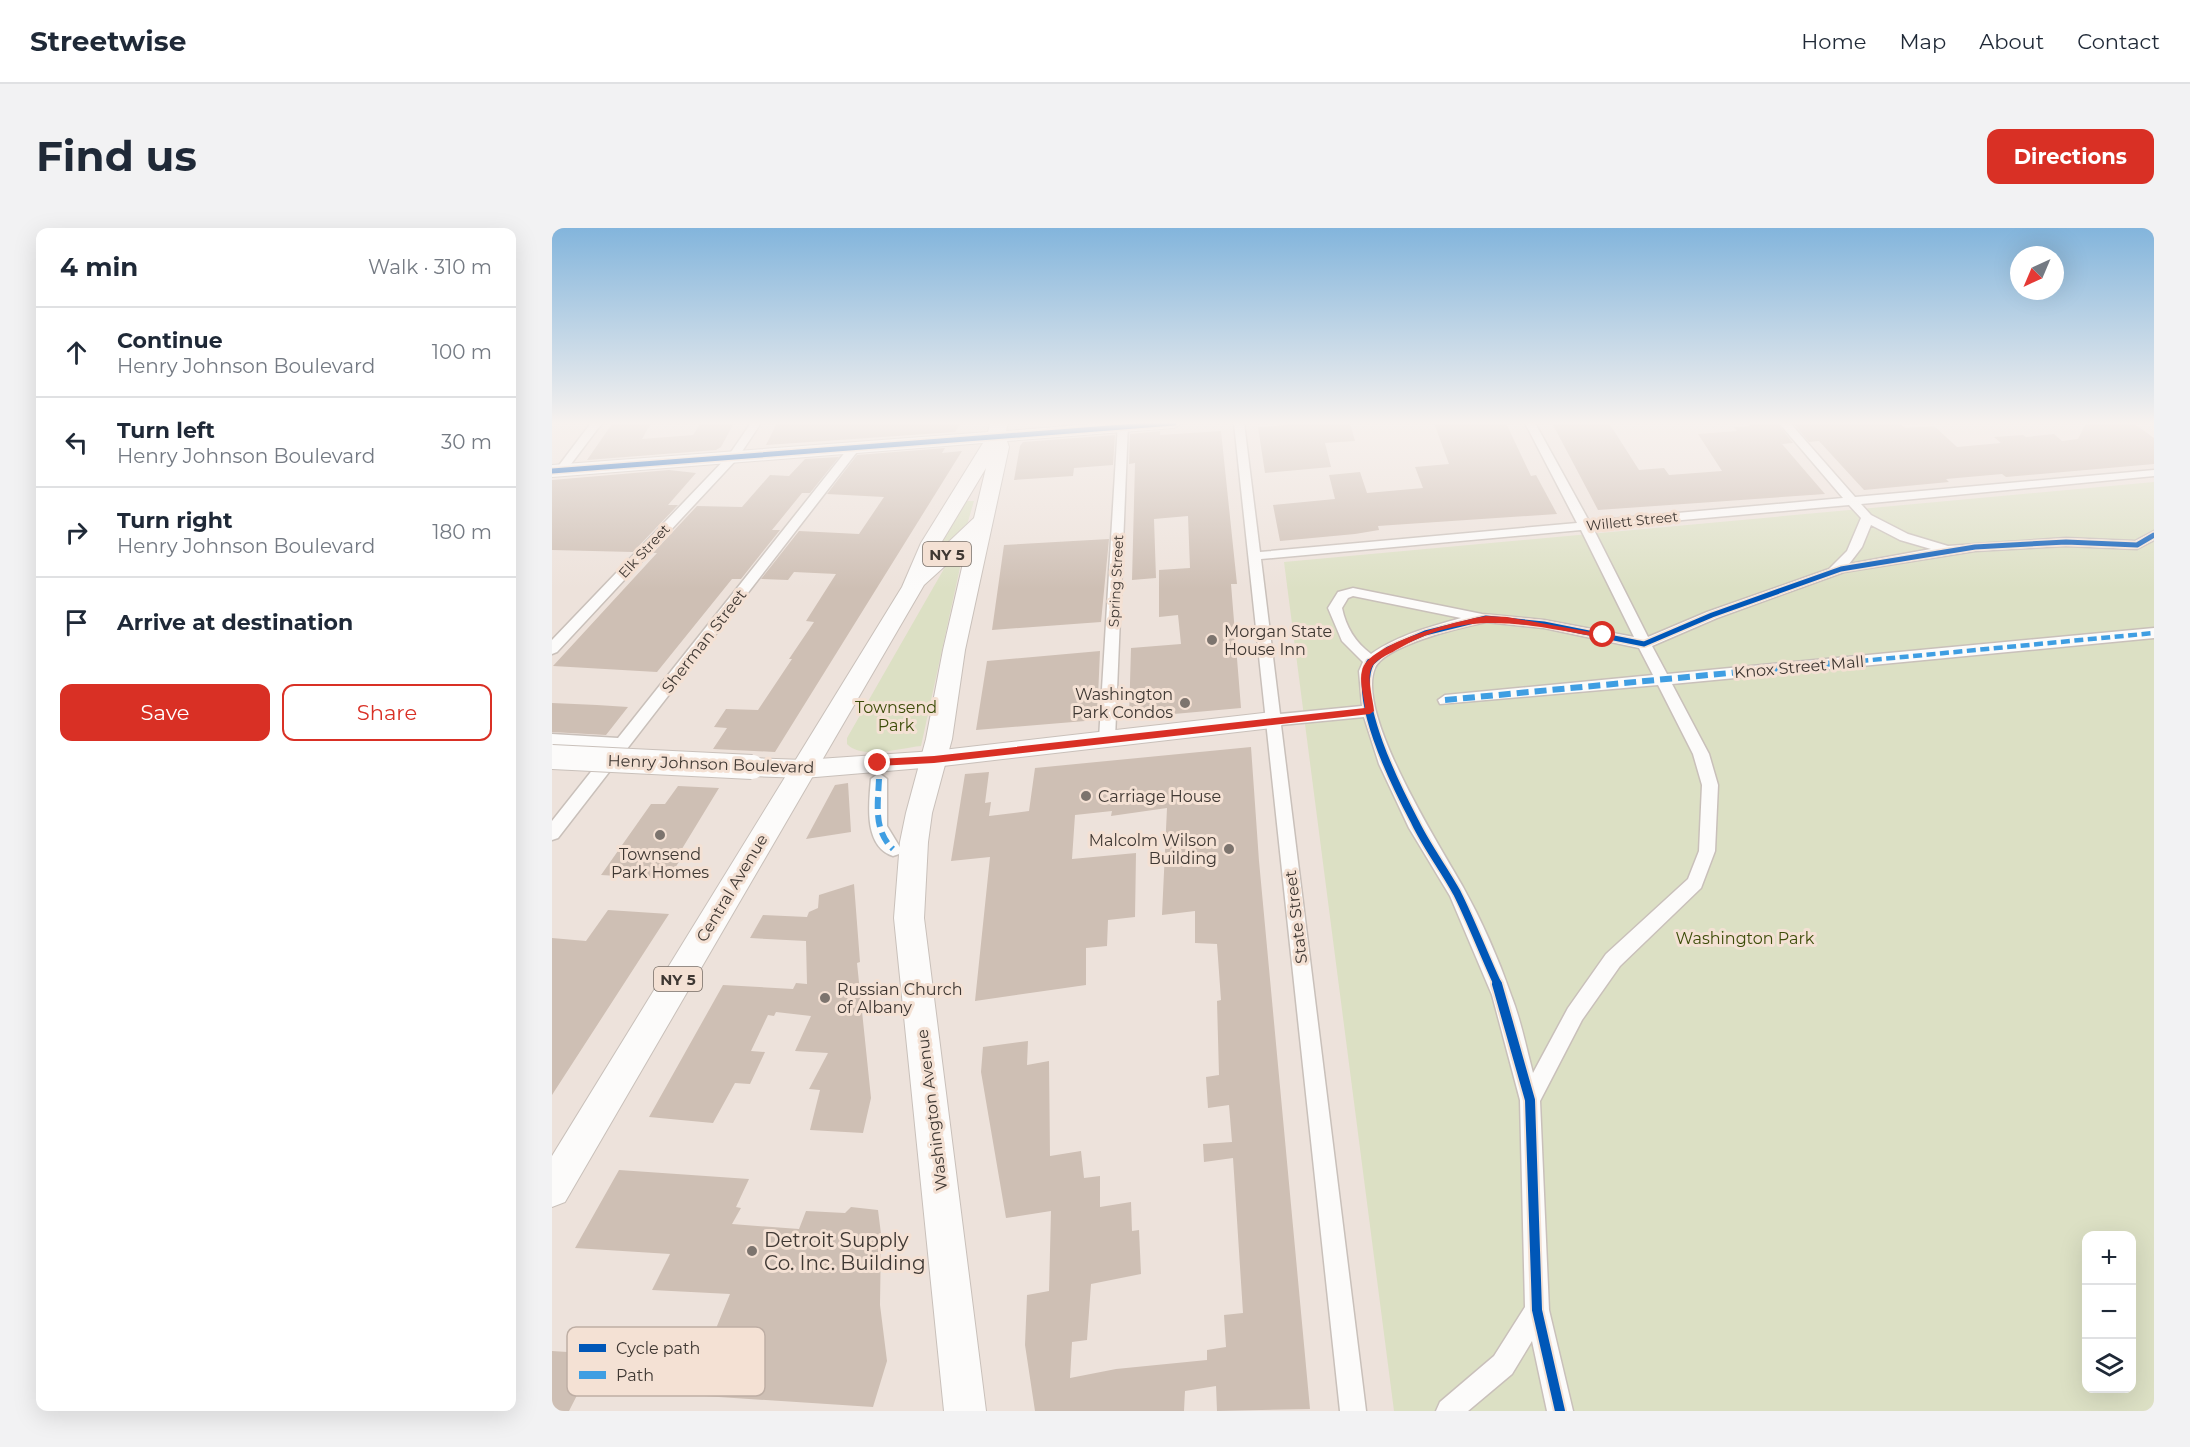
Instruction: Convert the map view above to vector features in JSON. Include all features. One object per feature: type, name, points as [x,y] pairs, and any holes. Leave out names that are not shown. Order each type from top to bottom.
[{"type":"main road","name":"Central Avenue","points":[[552,1189],[913,587],[931,543],[969,478]]},
{"type":"main road","name":"Washington Avenue","points":[[965,1411],[937,1147],[909,918],[914,842],[934,759],[992,478]]},
{"type":"main road","name":"Central Avenue","points":[[913,587],[982,521]]},
{"type":"street","name":"Elk Street","points":[[552,649],[713,478]]},
{"type":"street","name":"Sherman Street","points":[[552,833],[830,478]]},
{"type":"street","name":"Spring Street","points":[[1107,739],[1120,478]]},
{"type":"street","name":"State Street","points":[[1245,478],[1353,1411]]},
{"type":"street","points":[[1530,1100],[1575,1014],[1607,969],[1653,920],[1695,883],[1707,851],[1710,785],[1701,754],[1560,478]]},
{"type":"street","points":[[1832,478],[1867,518],[1904,537],[1947,550]]},
{"type":"street","name":"Willett Street","points":[[1254,556],[2093,478]]},
{"type":"street","points":[[1827,574],[1849,559],[1858,547],[1867,518]]},
{"type":"street","points":[[2137,545],[2154,535]]},
{"type":"street","points":[[1371,661],[1355,651],[1337,618],[1335,608],[1343,595],[1353,592],[1486,618],[1544,624],[1644,644],[1712,615],[1841,569],[1947,550],[2066,543],[2137,545],[2154,549]]},
{"type":"street","points":[[1486,618],[1462,622],[1425,633],[1388,650],[1371,661],[1366,670],[1370,711],[1387,764],[1415,823],[1457,893],[1502,995],[1530,1100],[1537,1310],[1560,1411]]},
{"type":"street","name":"Knox Street Mall","points":[[1445,700],[2154,633]]},
{"type":"street","name":"Henry Johnson Boulevard","points":[[552,757],[804,769],[934,759],[1370,711]]},
{"type":"street","name":"Henry Johnson Boulevard","points":[[552,740],[622,744]]},
{"type":"street","name":"Henry Johnson Boulevard","points":[[552,767],[602,770]]},
{"type":"street","points":[[879,780],[878,823],[884,842],[893,849]]},
{"type":"street","points":[[1449,1411],[1503,1365],[1537,1310]]},
{"type":"green space","name":"Washington Park","points":[[2154,482],[2154,1411],[1394,1411],[1284,562]]},
{"type":"green space","points":[[965,501],[974,501],[967,525],[941,551],[935,551]]},
{"type":"green space","name":"Townsend Park","points":[[954,558],[961,560],[961,563],[921,746],[872,752],[854,749],[847,744],[847,738],[949,560]]},
{"type":"building","points":[[691,478],[668,505],[678,505],[633,552],[552,550],[552,480]]},
{"type":"building","points":[[767,478],[822,478],[810,493],[802,493],[772,530],[780,530],[741,579],[732,579],[657,672],[553,666],[697,506],[742,507]]},
{"type":"building","points":[[839,478],[945,478],[775,752],[713,749],[727,728],[714,727],[726,709],[758,710],[814,622],[806,621],[836,574],[794,572],[788,580],[761,579],[799,531],[859,534],[884,497],[827,494]]},
{"type":"building","points":[[1014,478],[1040,478],[1014,480]]},
{"type":"building","points":[[1135,478],[1226,478],[1237,584],[1231,584],[1241,708],[1129,718],[1131,648],[1181,644],[1178,615],[1159,617],[1159,570],[1190,568],[1188,516],[1154,519],[1156,578],[1132,580]]},
{"type":"building","points":[[1330,478],[1362,478],[1367,493],[1423,488],[1419,478],[1538,478],[1557,514],[1378,526],[1379,530],[1355,534],[1280,541],[1273,505],[1335,499]]},
{"type":"building","points":[[1581,478],[1811,478],[1825,494],[1598,510]]},
{"type":"building","points":[[1853,478],[1955,478],[1946,479],[1949,482],[1864,490]]},
{"type":"building","points":[[1109,539],[1101,622],[992,630],[1004,545]]},
{"type":"building","points":[[1100,651],[1097,720],[976,730],[987,661]]},
{"type":"building","points":[[552,703],[628,707],[606,735],[552,732]]},
{"type":"building","points":[[1251,747],[1259,861],[1310,1409],[1217,1411],[1216,1386],[1185,1391],[1184,1411],[1035,1411],[1025,1345],[1027,1295],[1049,1291],[1051,1211],[1006,1218],[981,1072],[983,1047],[1028,1041],[1027,1065],[1049,1061],[1050,1156],[1081,1151],[1084,1178],[1100,1176],[1100,1207],[1131,1202],[1132,1231],[1139,1230],[1141,1274],[1091,1284],[1087,1340],[1072,1342],[1070,1378],[1116,1369],[1207,1360],[1207,1350],[1226,1347],[1224,1315],[1243,1313],[1233,1158],[1204,1162],[1203,1144],[1232,1142],[1229,1105],[1208,1108],[1206,1077],[1219,1075],[1217,1001],[1221,1000],[1217,944],[1195,943],[1195,911],[1162,915],[1167,808],[1111,816],[1112,811],[1075,815],[1072,859],[1136,853],[1135,917],[1108,920],[1107,946],[1086,948],[1086,985],[975,1001],[990,857],[951,861],[965,774],[989,772],[985,803],[991,802],[989,816],[1029,811],[1035,768]]},
{"type":"building","points":[[848,783],[851,832],[806,839],[835,785]]},
{"type":"building","name":"Townsend Park Homes","points":[[678,786],[719,788],[677,857],[682,857],[668,879],[601,875],[651,804],[665,804]]},
{"type":"building","points":[[854,884],[860,962],[857,963],[871,1098],[863,1133],[810,1130],[820,1090],[809,1089],[828,1053],[795,1051],[811,1016],[776,1012],[774,1016],[768,1015],[751,1051],[765,1052],[750,1084],[735,1083],[713,1123],[649,1117],[723,985],[793,989],[796,983],[807,984],[806,941],[750,938],[763,915],[807,917],[809,912],[818,908],[819,895]]},
{"type":"building","points":[[608,910],[669,914],[552,1095],[552,938],[586,941]]},
{"type":"building","points":[[619,1170],[749,1179],[736,1207],[741,1208],[732,1224],[799,1229],[806,1211],[845,1213],[851,1207],[878,1210],[881,1234],[880,1305],[887,1361],[873,1407],[704,1396],[765,1396],[765,1327],[717,1327],[730,1294],[652,1290],[670,1254],[575,1248]]},
{"type":"building","points":[[552,1351],[567,1352],[567,1396],[577,1396],[569,1411],[552,1411]]},
{"type":"marked path","points":[[1445,700],[2154,633]]},
{"type":"marked path","points":[[879,779],[877,807],[879,826],[886,842],[893,849]]},
{"type":"cycle path","points":[[1560,1411],[1537,1310],[1530,1100],[1502,995],[1457,893],[1415,823],[1387,764],[1370,711],[1366,690],[1366,671],[1371,661],[1388,649],[1425,633],[1486,618],[1544,624],[1644,644],[1712,615],[1841,569],[1975,547],[2066,542],[2137,545],[2154,535]]},
{"type":"place","name":"Morgan State House Inn","points":[[1212,640]]},
{"type":"place","name":"Washington Park Condos","points":[[1185,703]]},
{"type":"place","name":"Carriage House","points":[[1086,796]]},
{"type":"place","name":"Townsend Park Homes","points":[[660,835]]},
{"type":"place","name":"Malcolm Wilson Building","points":[[1229,849]]},
{"type":"place","name":"Russian Church of Albany","points":[[825,998]]},
{"type":"place","name":"Detroit Supply Co. Inc. Building","points":[[752,1251]]},
{"type":"route","points":[[878,763],[934,759],[1370,711],[1366,690],[1366,670],[1371,661],[1405,641],[1462,622],[1486,618],[1544,624],[1603,635]]}]
